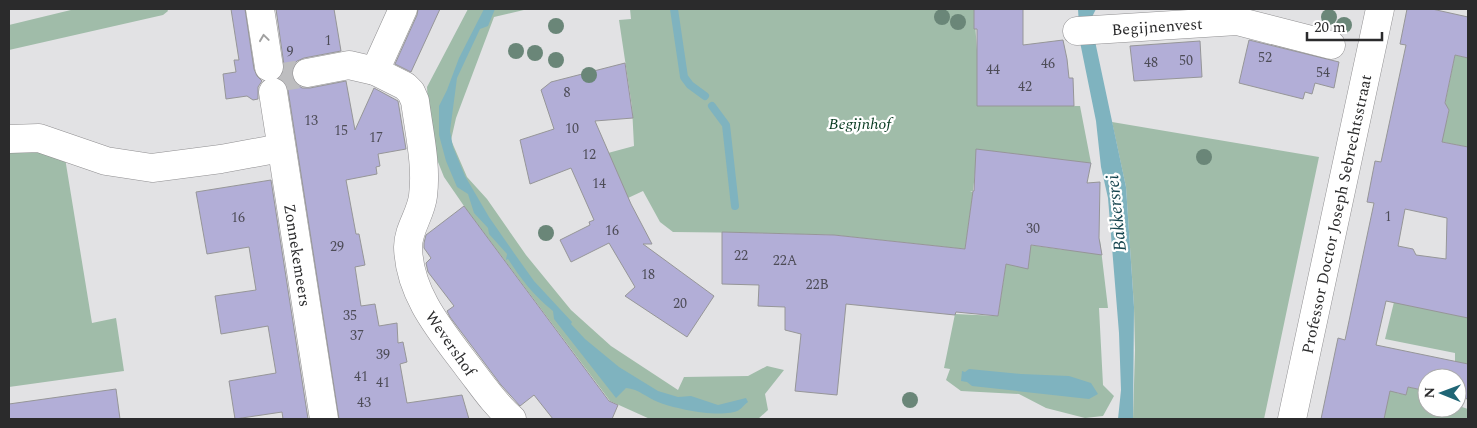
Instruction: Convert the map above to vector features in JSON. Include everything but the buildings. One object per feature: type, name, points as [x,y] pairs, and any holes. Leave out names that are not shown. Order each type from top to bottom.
[{"type":"street","name":"Zonnekemeers","points":[[260,9],[324,419]]},
{"type":"street","points":[[375,71],[403,9]]},
{"type":"street","name":"Professor Doctor Joseph Sebrechtsstraat","points":[[1292,419],[1380,9]]},
{"type":"street","name":"Begijnenvest","points":[[1100,25],[1237,21],[1331,45]]},
{"type":"street","name":"Wevershof","points":[[307,73],[349,65],[375,71],[405,86],[412,92],[415,101],[424,183],[422,199],[418,214],[410,231],[408,244],[412,275],[426,308],[437,327],[483,387],[512,419]]},
{"type":"street","points":[[9,139],[39,138],[106,161],[152,168],[221,159],[281,148]]},
{"type":"green space","points":[[75,9],[167,9],[168,11],[163,15],[9,50],[9,25]]},
{"type":"green space","points":[[468,9],[528,9],[494,17],[456,118],[451,140],[467,177],[487,199],[526,255],[571,310],[611,346],[678,390],[684,377],[748,376],[767,366],[784,370],[765,394],[768,410],[758,419],[650,419],[610,401],[464,206],[444,177],[434,152],[429,120],[427,87]]},
{"type":"green space","name":"Begijnhof","points":[[630,9],[974,9],[977,50],[977,106],[1080,106],[1091,163],[975,173],[973,191],[970,191],[973,192],[965,249],[834,235],[673,232],[660,222],[643,191],[628,198],[608,153],[634,146],[632,107],[619,20],[631,19]]},
{"type":"green space","points":[[1455,55],[1468,58],[1468,147],[1437,141],[1442,124],[1447,120],[1449,110],[1445,104]]},
{"type":"green space","points":[[1112,122],[1319,157],[1264,419],[1133,419],[1134,307],[1126,187]]},
{"type":"green space","points":[[33,147],[65,158],[92,323],[116,318],[124,371],[9,387],[9,149]]},
{"type":"green space","points":[[1075,241],[1100,241],[1108,308],[1099,308],[1103,385],[1114,396],[1103,416],[1085,418],[1046,408],[1019,394],[961,391],[946,380],[950,369],[944,368],[955,314],[998,316],[1006,264],[1030,245],[1065,250]]},
{"type":"green space","points":[[1394,302],[1460,316],[1468,315],[1468,364],[1455,362],[1455,353],[1385,339]]},
{"type":"green space","points":[[1380,380],[1398,384],[1397,393],[1406,395],[1408,387],[1417,389],[1417,418],[1467,418],[1468,409],[1468,419],[1380,419],[1385,416]]},
{"type":"water","points":[[484,9],[495,9],[488,26],[480,29],[457,78],[450,131],[453,147],[465,176],[489,217],[534,281],[572,322],[571,324],[585,339],[619,367],[658,391],[678,397],[691,396],[718,405],[746,398],[748,402],[739,410],[722,414],[687,410],[658,402],[635,390],[626,388],[616,398],[554,319],[553,311],[528,287],[508,259],[506,260],[507,254],[489,234],[488,228],[474,213],[468,194],[457,187],[446,161],[439,135],[439,106],[459,58]]},
{"type":"water","name":"Bakkersrei","points":[[1078,9],[1096,9],[1092,17],[1095,41],[1126,187],[1134,307],[1133,419],[1118,419],[1121,390],[1119,333],[1108,198],[1101,167],[1096,121],[1080,42]]},
{"type":"water","points":[[969,369],[1069,376],[1091,383],[1098,394],[1089,399],[972,386],[967,382],[961,381],[962,371],[965,372]]},
{"type":"waterway","points":[[674,9],[684,77],[690,85],[705,96]]},
{"type":"waterway","points":[[712,106],[726,125],[735,206]]},
{"type":"tunnel","points":[[270,79],[307,73]]}]
